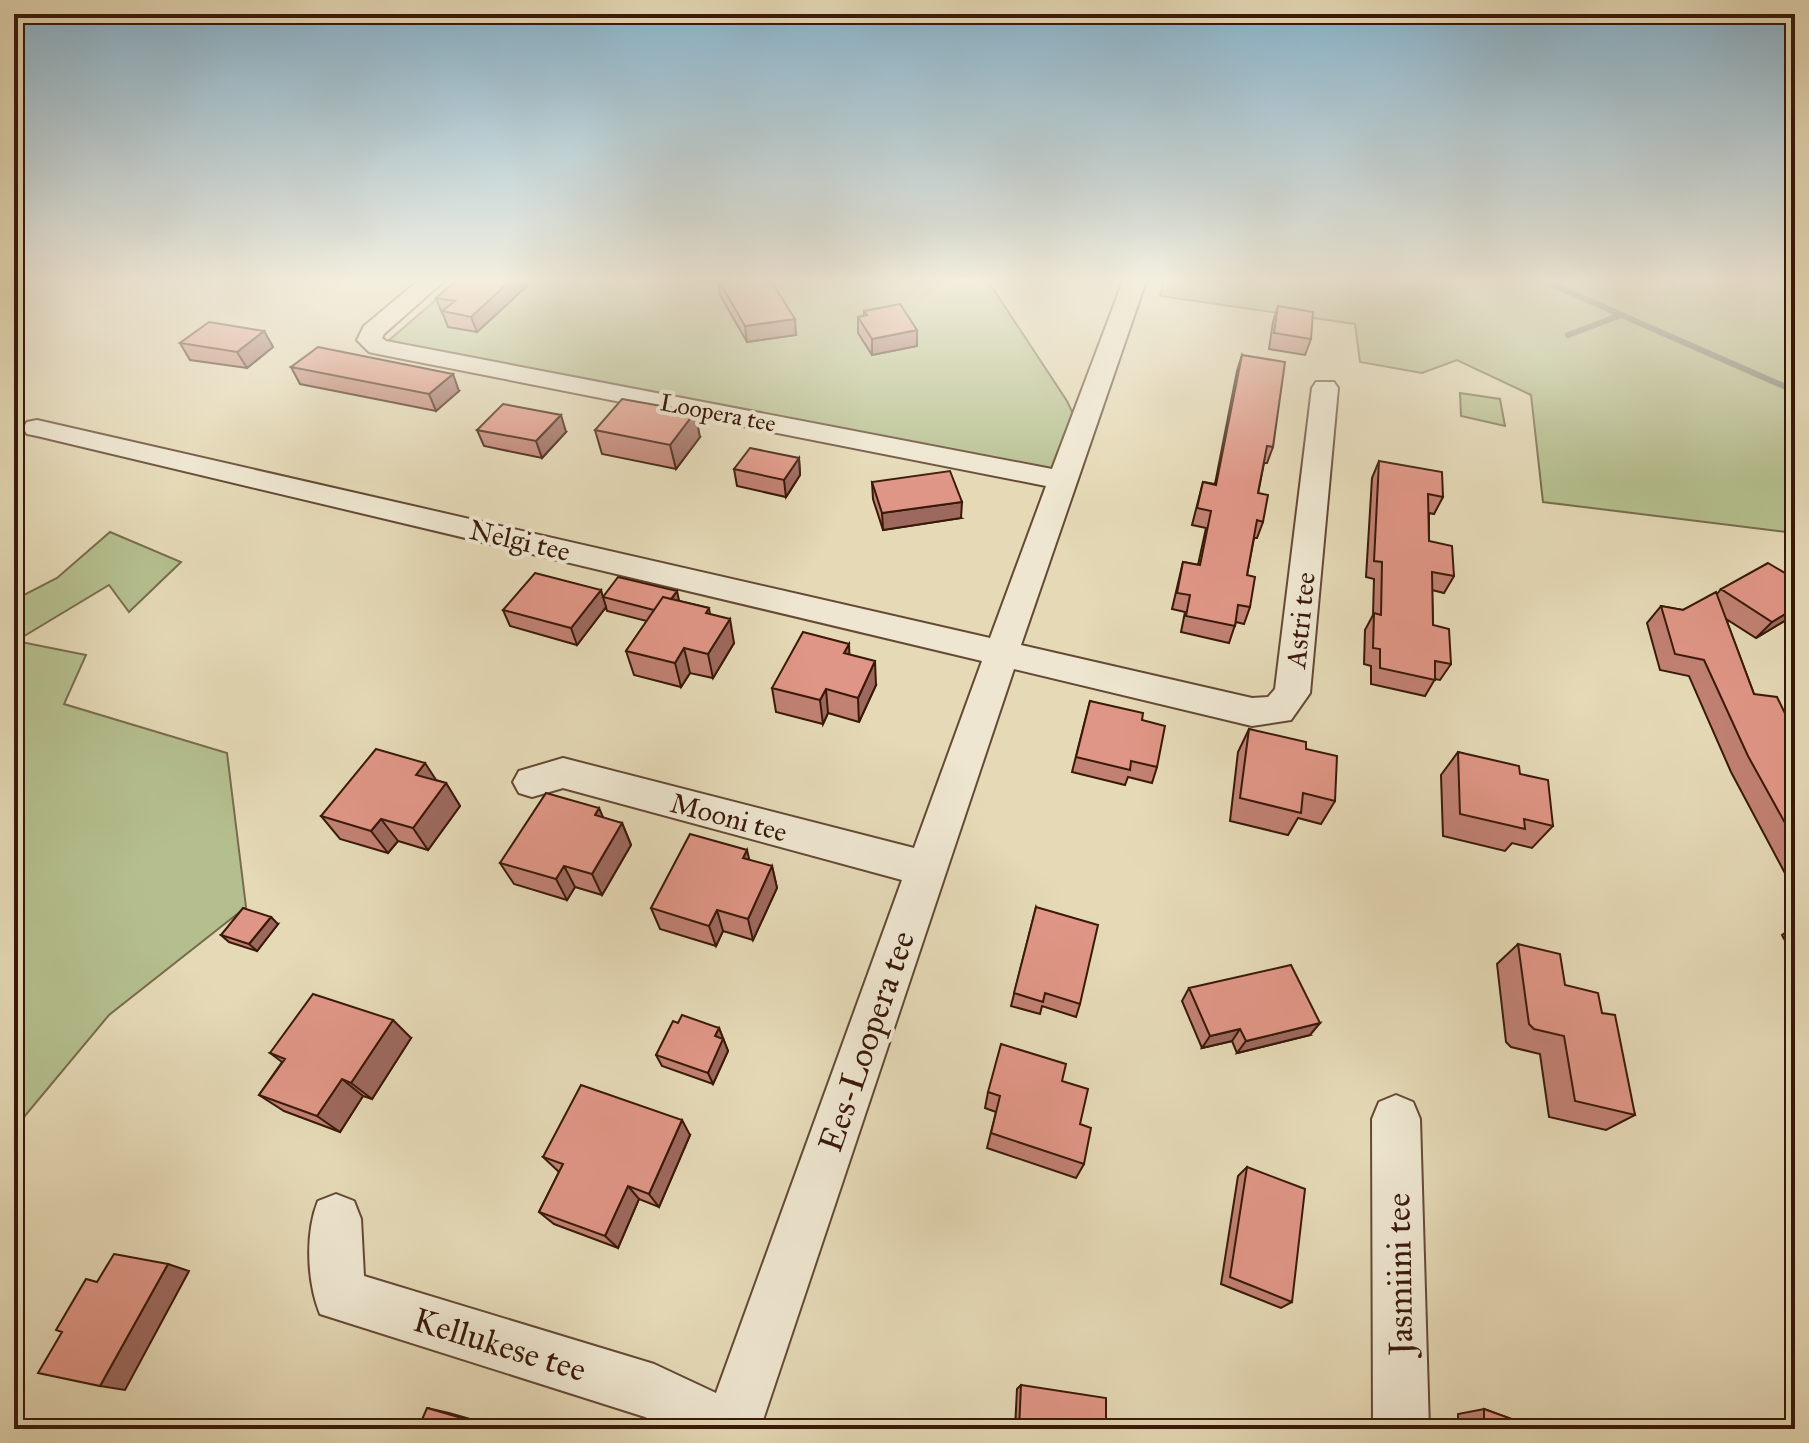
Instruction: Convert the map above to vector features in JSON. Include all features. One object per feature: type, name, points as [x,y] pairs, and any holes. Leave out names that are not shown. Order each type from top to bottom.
[{"type":"street","name":"Loopera tee","points":[[385,348],[1062,480]]},
{"type":"street","points":[[1002,653],[1110,348]]},
{"type":"street","name":"Astri tee","points":[[1002,653],[1252,712],[1278,710],[1292,693],[1325,388]]},
{"type":"street","name":"Nelgi tee","points":[[37,428],[1002,653]]},
{"type":"street","name":"Ees-Loopera tee","points":[[730,1429],[1002,653]]},
{"type":"street","name":"Mooni tee","points":[[532,782],[563,773],[926,869]]},
{"type":"street","name":"Jasmiini tee","points":[[1396,1119],[1401,1429]]},
{"type":"street","name":"Kellukese tee","points":[[336,1219],[339,1295],[654,1392],[730,1429]]},
{"type":"green space","points":[[425,348],[1032,348],[1077,422],[1054,469],[1045,471]]},
{"type":"green space","points":[[1358,348],[1795,348],[1795,533],[1543,502],[1531,395],[1457,360],[1422,373],[1360,362]]},
{"type":"green space","points":[[1460,393],[1500,399],[1505,426],[1461,416]]},
{"type":"green space","points":[[110,532],[181,562],[129,612],[109,585],[16,641],[86,655],[64,704],[227,753],[246,907],[109,1015],[14,1129],[14,600],[57,578]]},
{"type":"building","points":[[214,348],[242,348],[237,352]]},
{"type":"building","points":[[316,348],[325,348],[453,374],[429,394],[291,367]]},
{"type":"building","points":[[1242,355],[1285,362],[1273,447],[1267,446],[1258,493],[1268,495],[1263,522],[1257,520],[1247,575],[1255,577],[1250,607],[1238,605],[1235,626],[1186,616],[1190,595],[1177,593],[1183,562],[1200,565],[1211,511],[1197,508],[1203,482],[1216,485]]},
{"type":"building","points":[[622,399],[695,412],[670,445],[595,430]]},
{"type":"building","points":[[503,404],[561,415],[536,441],[477,430]]},
{"type":"building","points":[[750,448],[799,458],[784,480],[734,469]]},
{"type":"building","points":[[1379,461],[1442,472],[1443,497],[1428,494],[1429,541],[1452,546],[1454,576],[1432,572],[1433,625],[1449,629],[1451,664],[1435,661],[1435,680],[1380,668],[1380,649],[1373,648],[1374,613],[1381,615],[1382,562],[1374,561]]},
{"type":"building","points":[[950,471],[962,502],[882,513],[872,482]]},
{"type":"building","points":[[1768,563],[1795,579],[1795,608],[1772,622],[1721,589]]},
{"type":"building","points":[[535,573],[601,590],[571,628],[503,610]]},
{"type":"building","points":[[618,577],[677,591],[671,599],[663,597],[654,610],[603,597]]},
{"type":"building","points":[[1716,592],[1754,694],[1777,697],[1795,734],[1795,841],[1748,756],[1704,660],[1675,654],[1661,606],[1683,610]]},
{"type":"building","points":[[663,597],[709,608],[706,613],[730,619],[708,654],[684,648],[675,663],[626,651]]},
{"type":"building","points":[[803,632],[849,644],[844,653],[875,661],[858,698],[826,689],[820,700],[772,688]]},
{"type":"building","points":[[1090,701],[1143,713],[1142,720],[1165,726],[1157,767],[1131,761],[1130,770],[1076,757]]},
{"type":"building","points":[[1249,729],[1306,742],[1306,749],[1337,756],[1335,801],[1303,793],[1301,813],[1240,798]]},
{"type":"building","points":[[376,749],[425,763],[416,775],[446,783],[413,828],[381,819],[371,831],[321,816]]},
{"type":"building","points":[[1458,752],[1519,766],[1520,774],[1548,780],[1553,826],[1524,819],[1525,829],[1460,814]]},
{"type":"building","points":[[546,793],[599,808],[595,815],[622,823],[592,874],[564,866],[556,879],[500,863]]},
{"type":"building","points":[[690,834],[747,850],[743,858],[772,866],[748,919],[717,910],[709,926],[651,908]]},
{"type":"building","points":[[1036,907],[1098,925],[1080,1004],[1045,993],[1043,1002],[1014,993]]},
{"type":"building","points":[[243,908],[271,917],[249,944],[221,935]]},
{"type":"building","points":[[1518,944],[1560,954],[1565,985],[1598,993],[1602,1013],[1615,1015],[1635,1115],[1575,1101],[1564,1036],[1534,1029],[1529,1024]]},
{"type":"building","points":[[1291,965],[1320,1023],[1246,1041],[1240,1029],[1210,1036],[1189,988]]},
{"type":"building","points":[[313,994],[393,1020],[351,1083],[342,1079],[317,1116],[259,1095],[285,1059],[270,1053]]},
{"type":"building","points":[[682,1015],[719,1028],[715,1036],[723,1039],[708,1073],[656,1055],[673,1021],[678,1023]]},
{"type":"building","points":[[1001,1044],[1066,1064],[1062,1081],[1088,1089],[1080,1124],[1091,1128],[1084,1164],[991,1133],[1000,1096],[988,1092]]},
{"type":"building","points":[[581,1085],[682,1120],[649,1194],[628,1186],[605,1236],[539,1212],[563,1164],[543,1157]]},
{"type":"building","points":[[1247,1167],[1305,1189],[1292,1302],[1230,1277]]},
{"type":"building","points":[[114,1254],[168,1264],[100,1386],[38,1373],[62,1332],[56,1330],[86,1279],[97,1282]]},
{"type":"building","points":[[1021,1385],[1106,1398],[1106,1429],[1019,1429]]},
{"type":"building","points":[[427,1408],[500,1429],[418,1429]]},
{"type":"building","points":[[1484,1409],[1539,1429],[1484,1429]]},
{"type":"waterway","points":[[1698,348],[1795,391]]}]
